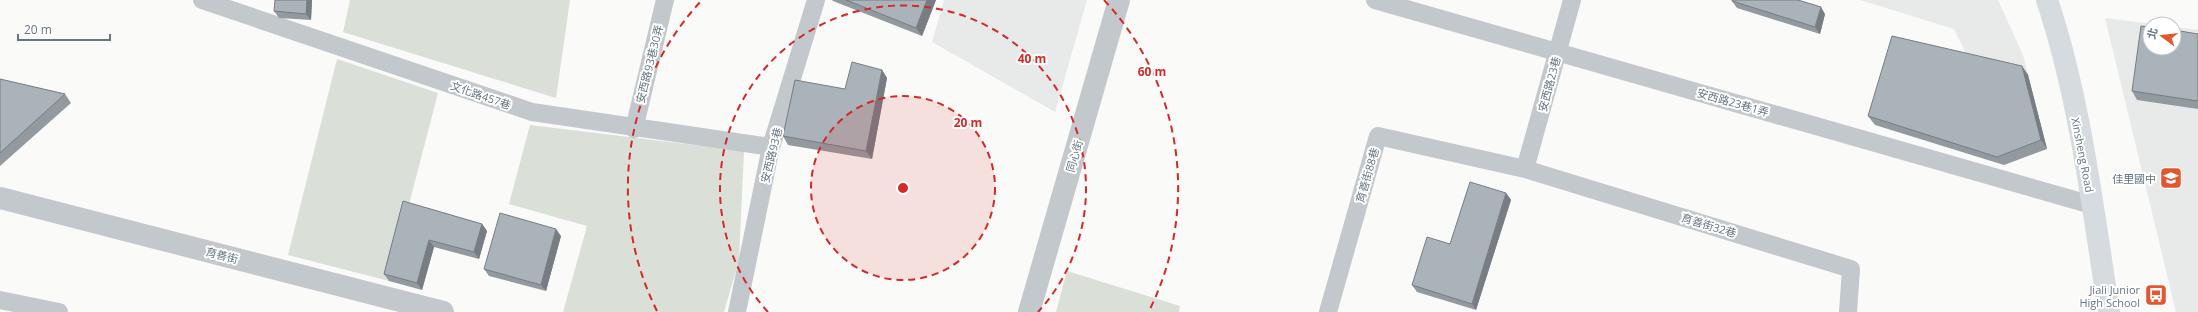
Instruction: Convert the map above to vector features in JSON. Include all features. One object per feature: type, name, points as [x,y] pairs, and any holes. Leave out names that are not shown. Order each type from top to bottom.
[{"type":"main road","name":"Xinsheng Road","points":[[2047,0],[2057,31],[2078,123],[2109,312]]},
{"type":"street","name":"同心街","points":[[1029,312],[1119,0]]},
{"type":"street","name":"育善街","points":[[0,198],[443,312]]},
{"type":"lane","name":"文化路457巷","points":[[202,0],[532,112],[771,147]]},
{"type":"lane","name":"安西路93巷30弄","points":[[634,128],[665,0]]},
{"type":"lane","name":"安西路93巷","points":[[737,312],[771,147],[816,0]]},
{"type":"lane","name":"安西路23巷1弄","points":[[1374,0],[2092,205]]},
{"type":"lane","name":"安西路23巷","points":[[1525,169],[1572,0]]},
{"type":"lane","name":"育善街88巷","points":[[1328,312],[1378,136],[1525,169]]},
{"type":"lane","name":"育善街32巷","points":[[1525,169],[1851,269],[1848,312]]},
{"type":"lane","points":[[0,300],[59,312]]},
{"type":"shaded area","points":[[350,0],[570,0],[556,98],[343,32]]},
{"type":"shaded area","points":[[944,0],[1087,0],[1055,112],[932,42]]},
{"type":"shaded area","points":[[1860,0],[1998,0],[2023,55],[2028,75],[1970,62],[1954,29]]},
{"type":"shaded area","name":"佳里國中","points":[[2105,18],[2142,23],[2142,56],[2182,56],[2182,28],[2198,30],[2198,312],[2176,312]]},
{"type":"shaded area","points":[[337,59],[438,93],[389,281],[288,255]]},
{"type":"shaded area","points":[[530,125],[744,151],[739,260],[724,312],[563,312],[587,226],[509,204]]},
{"type":"shaded area","points":[[1067,271],[1180,306],[1179,312],[1056,312]]},
{"type":"building","points":[[275,0],[307,0],[306,14],[274,11]]},
{"type":"building","points":[[846,0],[927,0],[916,28]]},
{"type":"building","points":[[1732,0],[1798,0],[1821,7],[1815,27]]},
{"type":"building","points":[[2141,26],[2142,56],[2182,56],[2182,31],[2198,34],[2198,101],[2132,91]]},
{"type":"building","points":[[1892,36],[2022,66],[2041,140],[1997,157],[1868,116]]},
{"type":"building","points":[[852,62],[882,70],[866,151],[783,136],[795,80],[845,89]]},
{"type":"building","points":[[0,79],[65,94],[0,153]]},
{"type":"building","points":[[1470,182],[1506,193],[1472,304],[1412,285],[1427,237],[1450,244]]},
{"type":"building","points":[[403,201],[482,224],[474,252],[429,240],[417,283],[384,274]]},
{"type":"building","points":[[500,213],[556,229],[541,285],[484,269]]},
{"type":"place","name":"佳里國中","points":[[2171,178]]},
{"type":"place","name":"Jiali Junior High School","points":[[2156,295]]}]
